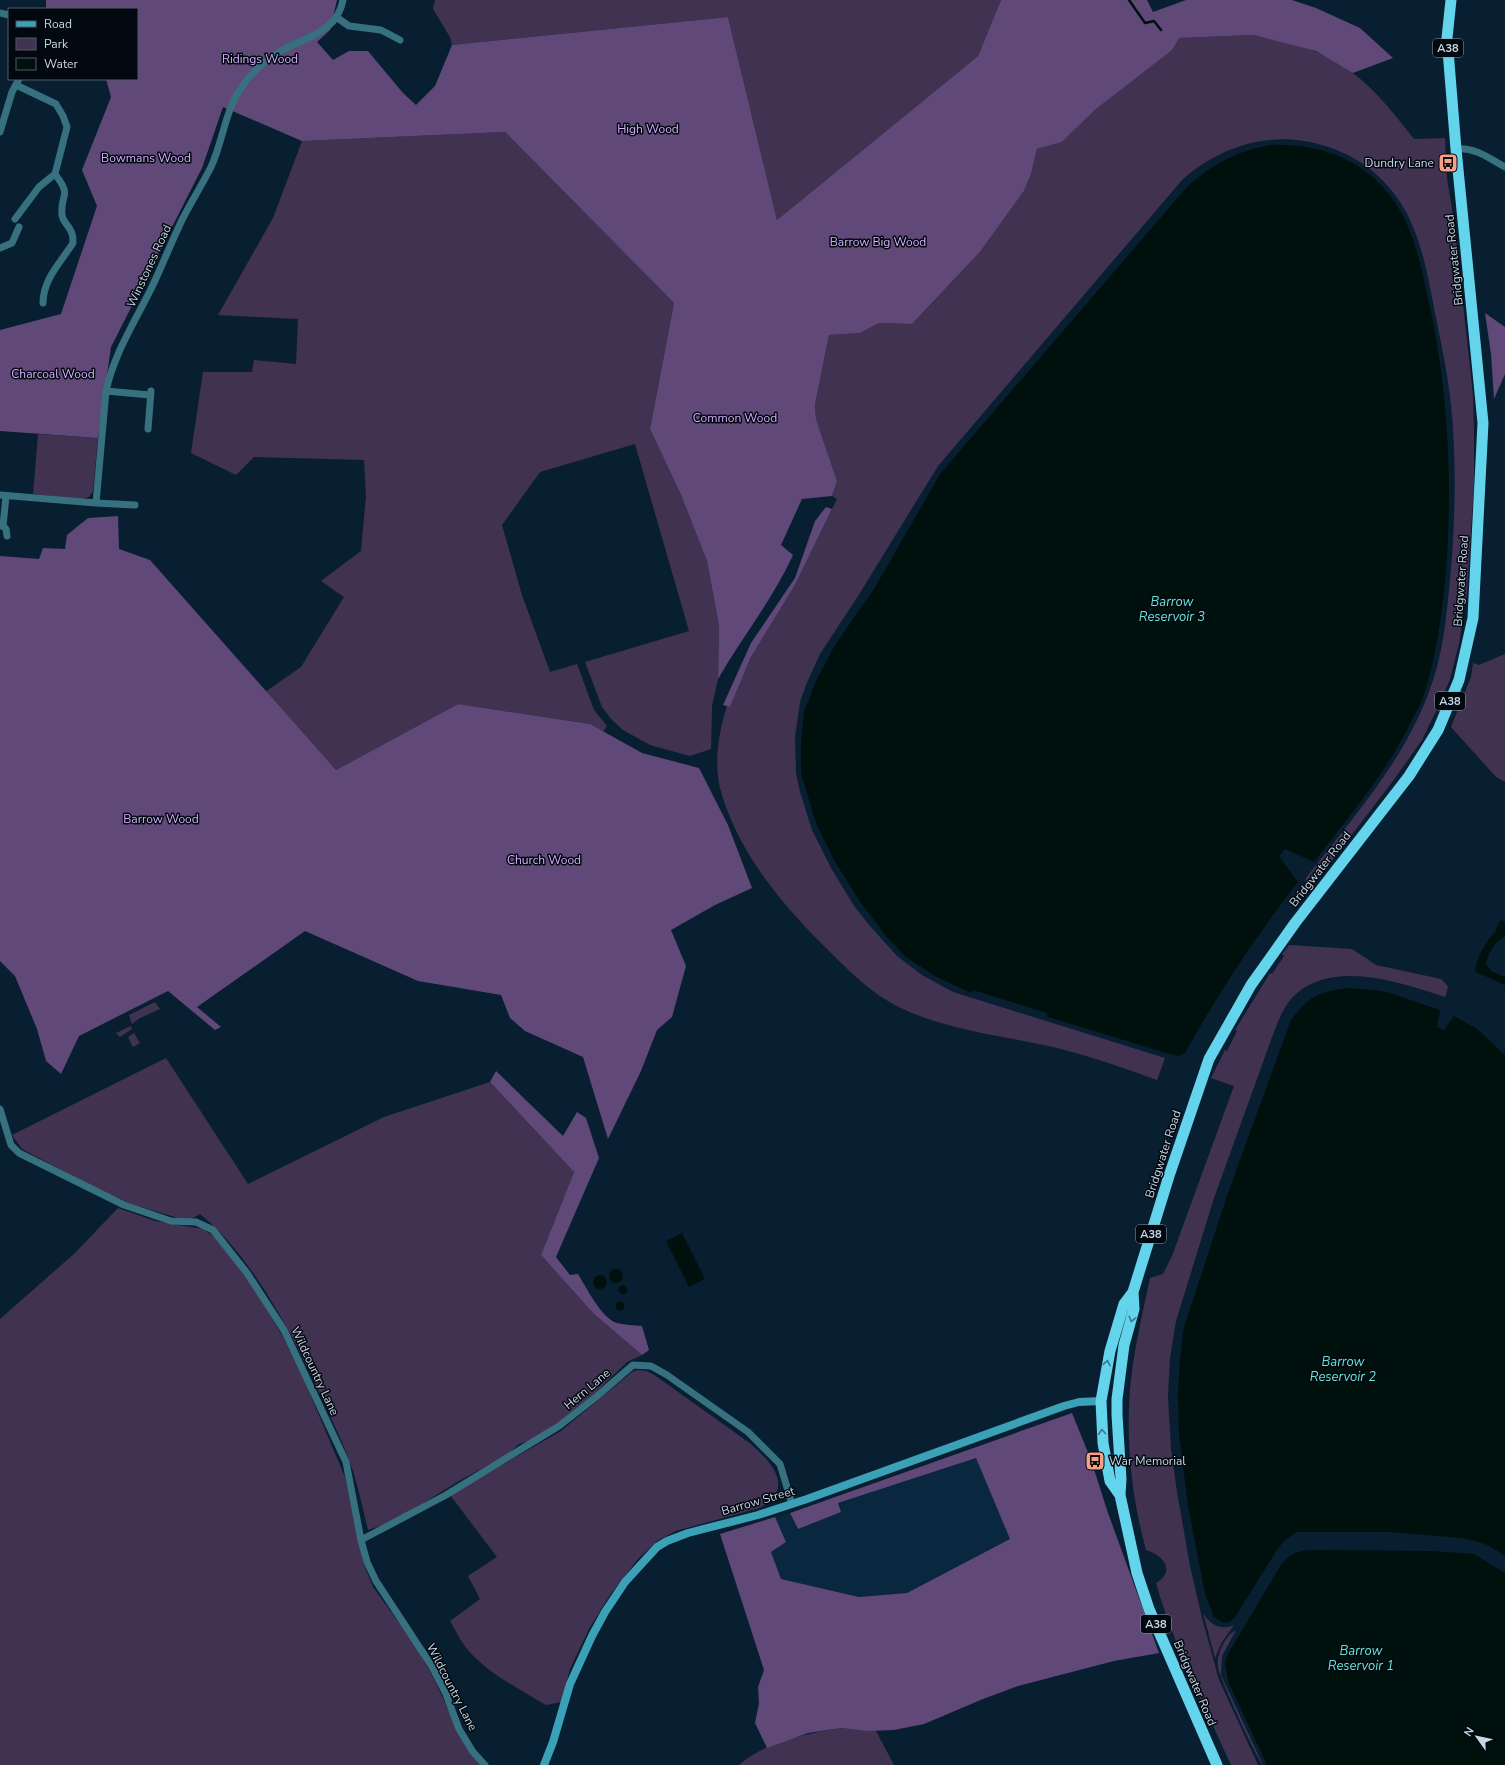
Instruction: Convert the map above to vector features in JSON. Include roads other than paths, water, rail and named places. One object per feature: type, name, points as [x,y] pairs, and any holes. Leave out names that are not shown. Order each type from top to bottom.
[{"type":"highway","name":"Bridgwater Road","points":[[1120,1495],[1110,1481],[1103,1443],[1101,1401],[1110,1351],[1124,1304],[1133,1292],[1169,1176],[1209,1059],[1251,985],[1295,923],[1409,776],[1438,730],[1459,680],[1473,618],[1483,423],[1456,149],[1447,38],[1451,0]]},
{"type":"highway","name":"Bridgwater Road","points":[[1133,1292],[1134,1309],[1124,1345],[1117,1415],[1121,1479],[1120,1495],[1137,1573],[1149,1609],[1216,1765]]},
{"type":"highway","points":[[1101,1401],[1108,1399],[1113,1394],[1115,1383],[1121,1367]]},
{"type":"highway","points":[[1121,1367],[1124,1381],[1122,1416],[1124,1466],[1121,1479]]},
{"type":"highway","points":[[1101,1401],[1112,1409],[1117,1415]]},
{"type":"main road","name":"Barrow Street","points":[[544,1765],[553,1742],[570,1684],[592,1636],[616,1595],[647,1556],[657,1547],[667,1541],[688,1533],[758,1515],[792,1504],[1064,1406],[1079,1402],[1101,1401]]},
{"type":"street","name":"Winstones Road","points":[[96,503],[106,391],[110,374],[118,354],[151,289],[183,219],[211,165],[231,104],[252,74],[267,60],[282,50],[322,32],[336,17],[343,0]]},
{"type":"street","points":[[336,17],[349,26],[381,30],[400,40]]},
{"type":"street","points":[[0,132],[9,102],[18,82],[56,104],[67,127],[55,174],[39,187],[14,219]]},
{"type":"street","points":[[1456,149],[1466,148],[1475,150],[1505,167]]},
{"type":"street","points":[[43,303],[43,292],[53,270],[73,243],[72,232],[64,222],[62,214],[66,194],[63,185],[55,174]]},
{"type":"street","points":[[0,248],[12,243],[19,227]]},
{"type":"street","points":[[106,391],[150,393],[148,429]]},
{"type":"street","points":[[7,536],[6,529],[2,526],[3,496],[134,505]]},
{"type":"street","name":"Wildcountry Lane","points":[[0,1109],[11,1145],[19,1153],[124,1205],[171,1221],[196,1222],[213,1230],[247,1273],[284,1330],[346,1462],[367,1562],[376,1581],[431,1665],[446,1694],[459,1729],[473,1752],[485,1765]]},
{"type":"street","name":"Hern Lane","points":[[362,1540],[446,1495],[553,1430],[596,1397],[632,1365],[651,1366],[668,1375],[748,1432],[780,1464],[792,1504]]},
{"type":"water","name":"Barrow Reservoir 3","points":[[1269,145],[1302,146],[1334,154],[1362,169],[1387,192],[1396,203],[1409,229],[1418,256],[1435,332],[1444,399],[1449,467],[1446,570],[1441,618],[1429,680],[1422,701],[1403,738],[1380,775],[1314,862],[1285,849],[1279,856],[1298,882],[1267,923],[1238,966],[1185,1053],[1179,1056],[1048,1017],[1047,1013],[973,990],[971,993],[935,976],[906,957],[885,935],[859,900],[834,860],[816,823],[801,773],[801,743],[804,712],[816,681],[835,645],[874,589],[940,474],[1187,187],[1205,172],[1225,160],[1246,151]]},
{"type":"water","points":[[1501,920],[1505,922],[1505,936],[1492,948],[1486,964],[1491,971],[1505,977],[1505,985],[1476,972],[1475,969],[1480,954],[1488,940],[1496,931]]},
{"type":"water","name":"Barrow Reservoir 2","points":[[1349,988],[1387,992],[1440,1010],[1437,1027],[1444,1030],[1454,1016],[1477,1029],[1505,1055],[1505,1556],[1490,1546],[1461,1538],[1390,1532],[1296,1532],[1284,1541],[1277,1550],[1235,1617],[1229,1622],[1224,1623],[1214,1617],[1205,1594],[1188,1505],[1179,1434],[1178,1395],[1184,1327],[1229,1190],[1291,1020],[1304,1005],[1316,996],[1330,991]]},
{"type":"water","points":[[682,1233],[705,1279],[689,1287],[666,1241]]},
{"type":"water","points":[[616,1269],[621,1271],[623,1276],[621,1281],[616,1283],[611,1281],[609,1276],[611,1271]]},
{"type":"water","points":[[600,1275],[605,1277],[607,1282],[605,1287],[600,1289],[595,1287],[593,1282],[595,1277]]},
{"type":"water","points":[[621,1286],[625,1286],[627,1290],[625,1294],[621,1294],[619,1292],[619,1288]]},
{"type":"water","points":[[620,1301],[625,1306],[620,1311],[615,1306]]},
{"type":"water","name":"Barrow Reservoir 1","points":[[1314,1550],[1432,1551],[1474,1554],[1505,1573],[1505,1765],[1267,1765],[1228,1681],[1225,1662],[1228,1654],[1281,1565],[1289,1557],[1296,1553]]},
{"type":"waterway","points":[[1129,0],[1145,23],[1154,21],[1161,30]]},
{"type":"place","name":"Dundry Lane","points":[[1448,163]]},
{"type":"place","name":"War Memorial","points":[[1095,1461]]},
{"type":"park label","name":"Ridings Wood","points":[[260,59]]},
{"type":"park label","name":"High Wood","points":[[648,129]]},
{"type":"park label","name":"Bowmans Wood","points":[[146,158]]},
{"type":"park label","name":"Barrow Big Wood","points":[[878,242]]},
{"type":"park label","name":"Charcoal Wood","points":[[53,374]]},
{"type":"park label","name":"Common Wood","points":[[735,418]]},
{"type":"park label","name":"Barrow Wood","points":[[161,819]]},
{"type":"park label","name":"Church Wood","points":[[544,860]]}]
